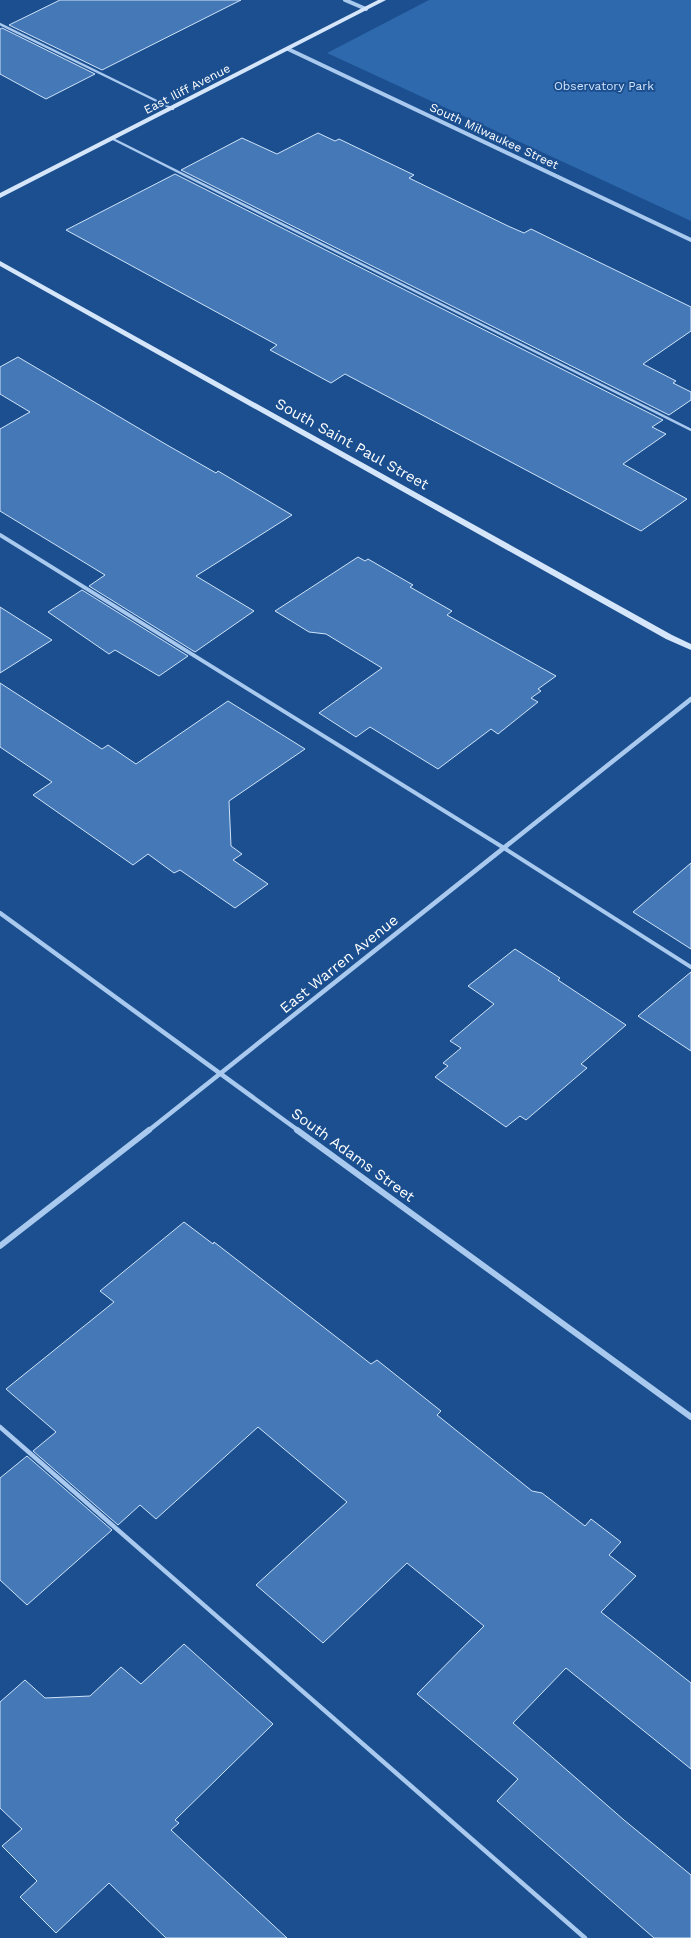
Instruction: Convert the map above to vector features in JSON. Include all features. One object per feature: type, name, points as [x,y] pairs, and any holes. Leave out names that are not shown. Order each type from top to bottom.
[{"type":"street","points":[[346,0],[366,9]]},
{"type":"street","name":"East Iliff Avenue","points":[[0,196],[383,0]]},
{"type":"street","name":"South Milwaukee Street","points":[[288,49],[691,240]]},
{"type":"street","name":"South Saint Paul Street","points":[[0,263],[669,637],[691,647]]},
{"type":"street","name":"East Warren Avenue","points":[[0,1246],[221,1074],[691,699]]},
{"type":"street","name":"South Adams Street","points":[[0,912],[691,1417]]},
{"type":"lane","points":[[0,24],[173,109]]},
{"type":"lane","points":[[113,139],[691,430]]},
{"type":"lane","points":[[0,535],[504,848],[691,967]]},
{"type":"lane","points":[[0,1427],[585,1938]]},
{"type":"green space","name":"Observatory Park","points":[[429,0],[691,0],[691,221],[327,53]]},
{"type":"building","points":[[60,0],[241,0],[102,70],[9,25]]},
{"type":"building","points":[[2,28],[95,74],[46,99],[0,74],[0,29]]},
{"type":"building","points":[[318,133],[335,141],[339,139],[414,175],[409,178],[508,226],[524,233],[531,229],[691,307],[691,331],[643,364],[676,381],[673,383],[691,392],[691,400],[669,415],[181,170],[242,138],[277,154]]},
{"type":"building","points":[[175,174],[663,420],[652,427],[666,434],[623,464],[687,499],[641,531],[345,374],[331,383],[270,350],[277,345],[66,230]]},
{"type":"building","points":[[18,357],[167,445],[216,473],[218,471],[292,515],[196,576],[254,611],[195,652],[89,586],[105,575],[0,511],[0,429],[30,412],[0,394],[0,367]]},
{"type":"building","points":[[358,557],[365,561],[368,559],[413,585],[410,587],[452,611],[447,615],[556,676],[538,689],[541,691],[531,698],[538,702],[498,734],[491,729],[438,769],[370,727],[356,737],[319,713],[382,668],[326,634],[309,632],[275,611]]},
{"type":"building","points":[[82,590],[188,656],[159,676],[115,650],[109,654],[48,612]]},
{"type":"building","points":[[0,607],[52,640],[0,673]]},
{"type":"building","points":[[0,683],[102,749],[108,745],[136,764],[228,701],[305,749],[229,801],[231,846],[242,854],[233,860],[268,884],[235,908],[180,870],[174,873],[148,854],[133,865],[33,795],[52,782],[0,747]]},
{"type":"building","points":[[691,863],[691,949],[633,912]]},
{"type":"building","points":[[515,949],[626,1025],[581,1064],[587,1068],[526,1120],[520,1116],[506,1127],[435,1077],[448,1066],[443,1063],[461,1048],[450,1041],[494,1004],[468,986]]},
{"type":"building","points":[[691,972],[691,1051],[638,1016]]},
{"type":"building","points":[[184,1222],[213,1244],[214,1242],[371,1364],[377,1360],[441,1411],[437,1415],[532,1491],[542,1493],[585,1526],[591,1519],[621,1542],[609,1555],[636,1576],[601,1612],[691,1683],[691,1769],[566,1668],[513,1723],[624,1820],[691,1875],[691,1938],[654,1938],[497,1801],[518,1779],[417,1694],[484,1626],[407,1563],[323,1643],[256,1585],[347,1502],[258,1427],[156,1519],[140,1505],[118,1525],[33,1451],[56,1432],[6,1389],[114,1302],[100,1291]]},
{"type":"building","points":[[27,1456],[112,1530],[27,1605],[0,1580],[0,1478]]},
{"type":"building","points":[[184,1644],[273,1724],[175,1820],[179,1823],[171,1830],[287,1938],[166,1938],[109,1883],[56,1933],[20,1897],[37,1881],[2,1846],[22,1829],[0,1808],[0,1702],[25,1680],[45,1698],[90,1696],[121,1667],[141,1684]]}]
